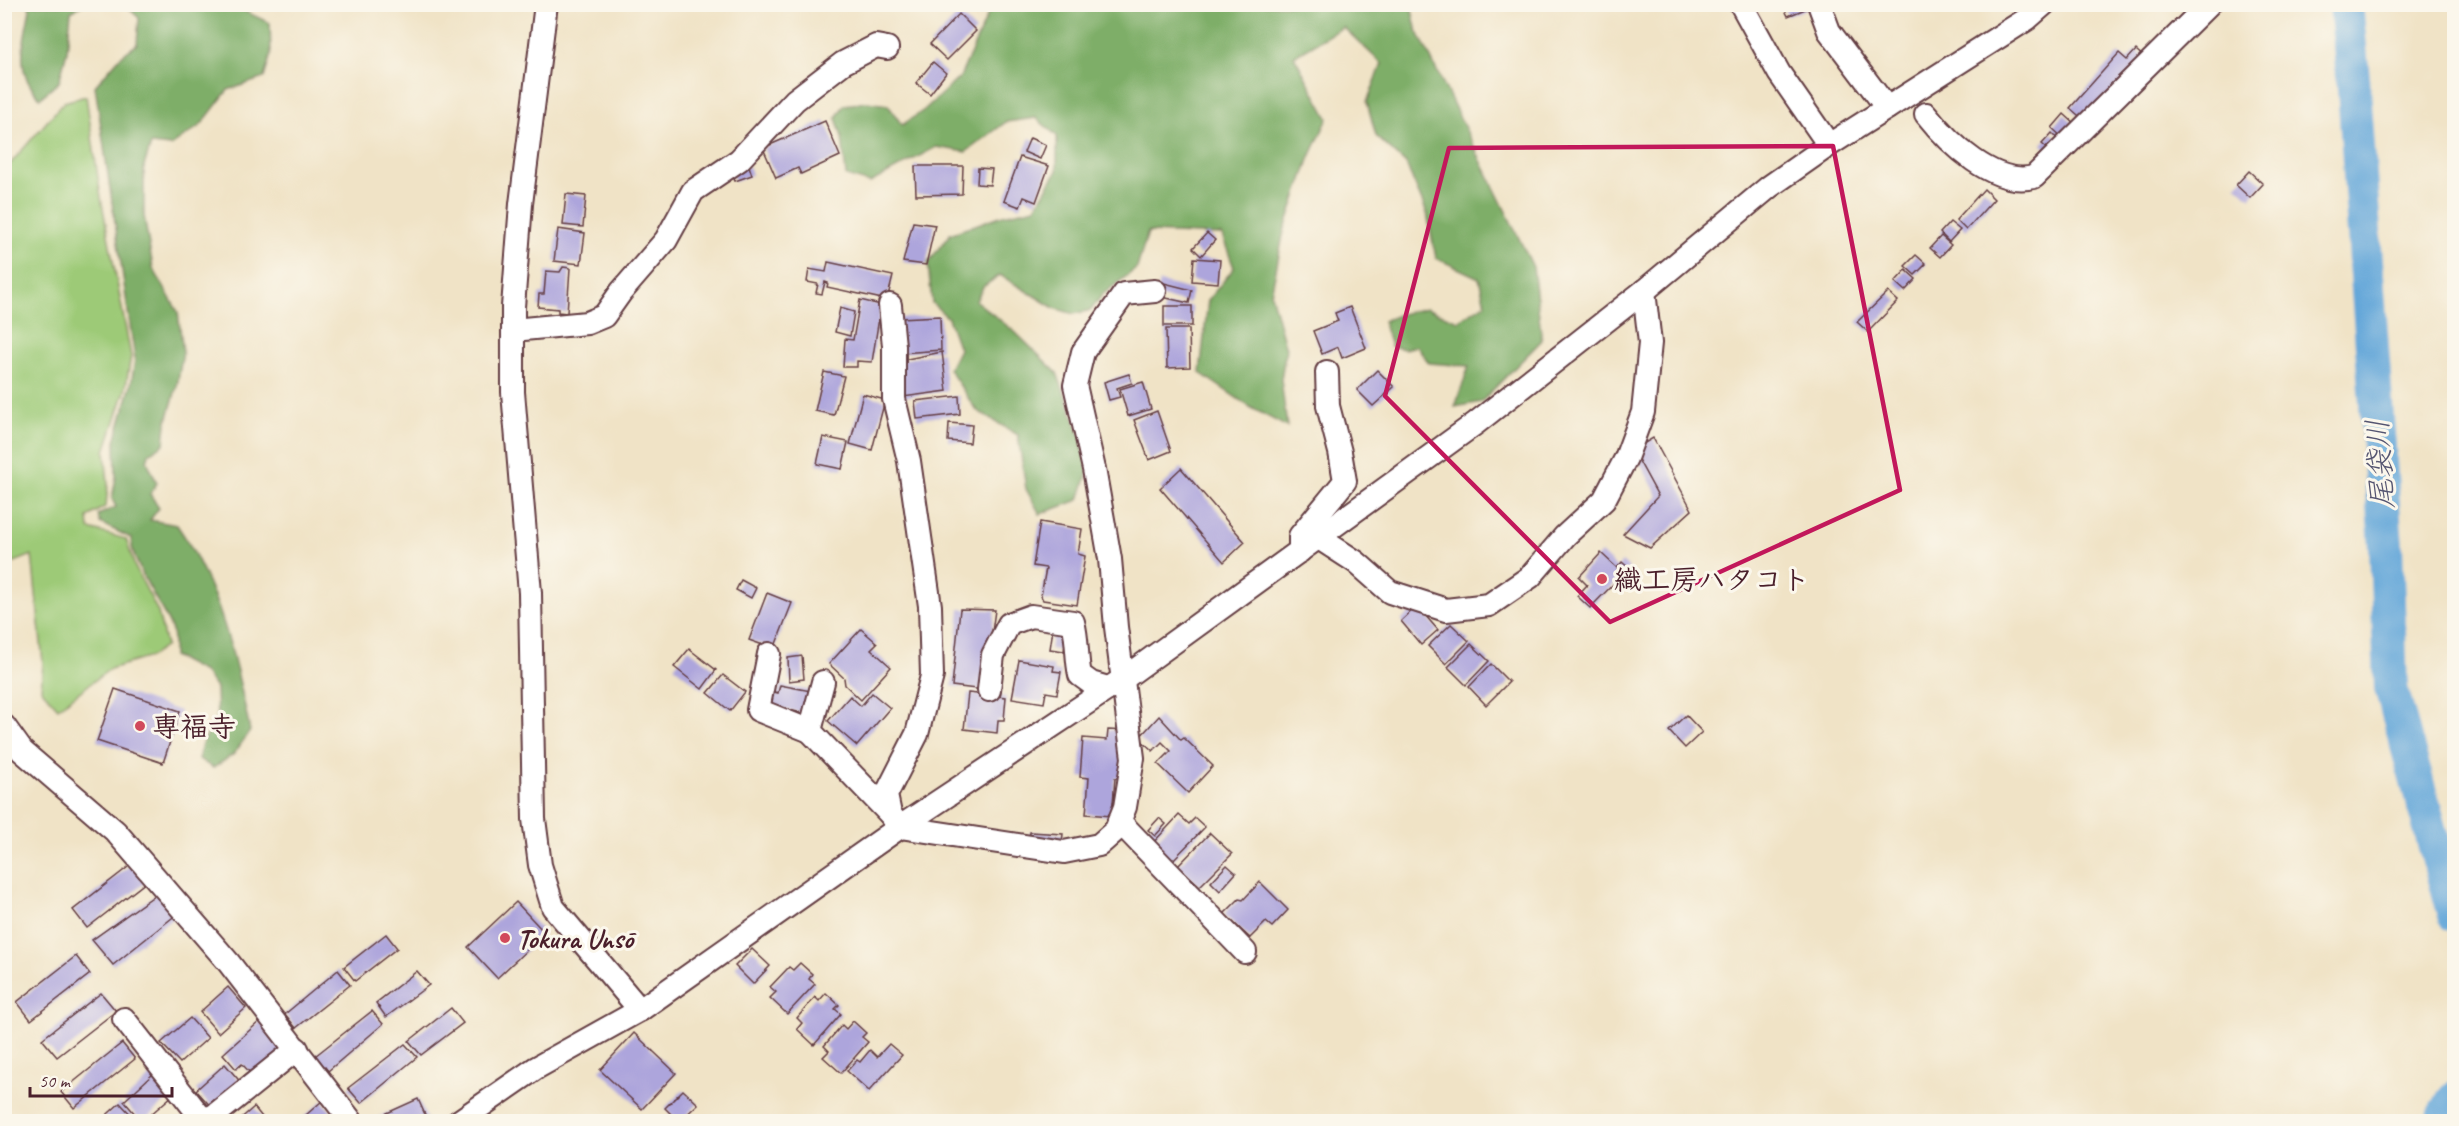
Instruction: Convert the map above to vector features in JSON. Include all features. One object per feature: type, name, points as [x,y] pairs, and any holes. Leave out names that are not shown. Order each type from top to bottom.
[{"type":"street","points":[[546,4],[521,204],[513,330],[513,392],[530,592],[534,819],[540,865],[553,907],[640,1010]]},
{"type":"street","points":[[1742,4],[1779,74],[1829,145]]},
{"type":"street","points":[[1819,4],[1829,31],[1887,108]]},
{"type":"street","points":[[458,1122],[536,1068],[640,1010],[895,821],[1116,683],[1476,423],[1644,291],[1769,187],[1829,145],[2017,26],[2044,4]]},
{"type":"street","points":[[1926,114],[1940,132],[1966,155],[1995,173],[2022,180],[2034,177],[2209,4]]},
{"type":"street","points":[[513,330],[587,323],[604,316],[621,292],[666,240],[693,191],[739,160],[795,100],[843,63],[876,46],[887,48]]},
{"type":"street","points":[[769,654],[758,710],[810,731],[895,821],[1064,852],[1099,845],[1116,830],[1125,807],[1134,758],[1116,683],[1110,559],[1094,469],[1075,385],[1083,352],[1124,294],[1155,291]]},
{"type":"street","points":[[1319,538],[1356,562],[1390,592],[1446,610],[1489,606],[1530,577],[1565,536],[1604,500],[1626,458],[1643,412],[1650,343],[1644,291]]},
{"type":"street","points":[[890,305],[894,346],[894,399],[909,460],[930,606],[932,676],[917,734],[886,795],[895,821]]},
{"type":"street","points":[[1300,551],[1300,536],[1345,481],[1341,452],[1328,406],[1327,372]]},
{"type":"street","points":[[989,690],[993,655],[1009,624],[1031,616],[1073,622],[1078,639],[1077,661],[1080,675],[1091,683],[1116,683]]},
{"type":"street","points":[[810,731],[823,682]]},
{"type":"street","points":[[4,726],[22,751],[115,831],[228,963],[352,1122]]},
{"type":"street","points":[[1119,821],[1245,952]]},
{"type":"street","points":[[124,1019],[200,1116],[210,1118],[297,1049]]},
{"type":"highlighted area","points":[[1833,146],[1900,490],[1610,622],[1385,396],[1449,148]]},
{"type":"green space","points":[[28,5],[82,5],[71,12],[67,51],[59,82],[40,98],[32,88],[23,67],[23,45],[30,9]]},
{"type":"green space","points":[[125,5],[240,5],[244,11],[270,23],[271,54],[264,78],[228,90],[201,125],[171,146],[151,144],[144,166],[144,216],[153,268],[178,312],[183,352],[177,386],[166,424],[164,444],[149,454],[147,461],[157,483],[150,494],[159,508],[150,520],[177,525],[204,573],[215,598],[232,651],[250,731],[234,754],[213,768],[199,759],[202,743],[217,720],[216,688],[204,672],[173,656],[171,628],[141,571],[132,548],[131,538],[100,523],[98,515],[116,507],[112,499],[116,477],[115,441],[131,385],[135,359],[95,86],[120,57],[137,44],[139,18]]},
{"type":"green space","points":[[992,5],[1411,5],[1416,28],[1533,267],[1542,340],[1481,402],[1455,407],[1469,366],[1429,363],[1417,346],[1404,349],[1391,346],[1383,321],[1426,308],[1458,321],[1485,304],[1479,278],[1436,258],[1427,213],[1406,164],[1376,136],[1367,102],[1382,64],[1343,27],[1294,56],[1328,118],[1310,157],[1284,231],[1271,294],[1286,349],[1281,379],[1287,427],[1250,407],[1200,373],[1208,300],[1234,268],[1222,235],[1148,232],[1137,268],[1102,295],[1091,310],[1074,314],[1054,308],[1000,275],[983,287],[976,301],[1015,332],[1057,373],[1081,437],[1088,472],[1079,500],[1040,514],[1026,489],[1018,435],[976,410],[949,369],[959,349],[948,318],[932,303],[928,263],[950,234],[1003,215],[1035,208],[1057,171],[1057,136],[1036,118],[1006,122],[966,152],[936,147],[870,183],[846,176],[842,137],[836,118],[844,105],[867,102],[888,105],[902,125],[924,110],[960,77]]},
{"type":"green space","points":[[86,96],[101,198],[131,356],[125,391],[105,451],[108,484],[106,506],[88,517],[89,529],[126,539],[135,567],[158,612],[166,646],[150,657],[110,669],[58,708],[41,689],[43,663],[32,555],[5,566],[4,171],[64,102]]},
{"type":"building","points":[[1782,4],[1809,4],[1810,7],[1788,16]]},
{"type":"building","points":[[959,14],[976,31],[947,60],[930,44]]},
{"type":"building","points":[[2136,50],[2146,59],[2085,121],[2070,108],[2119,53],[2127,60]]},
{"type":"building","points":[[933,62],[946,73],[930,94],[916,83]]},
{"type":"building","points":[[2064,114],[2075,124],[2063,138],[2052,128]]},
{"type":"building","points":[[825,121],[840,156],[801,174],[798,168],[776,178],[763,148]]},
{"type":"building","points":[[2052,133],[2059,140],[2050,151],[2042,144]]},
{"type":"building","points":[[1030,138],[1046,145],[1040,159],[1024,152]]},
{"type":"building","points":[[1020,157],[1049,166],[1036,202],[1024,197],[1020,207],[1004,201]]},
{"type":"building","points":[[749,166],[752,175],[735,181],[731,172]]},
{"type":"building","points":[[915,166],[963,166],[962,194],[916,195]]},
{"type":"building","points":[[978,168],[992,169],[990,185],[977,184]]},
{"type":"building","points":[[2249,171],[2263,184],[2250,198],[2236,185]]},
{"type":"building","points":[[1984,189],[1994,199],[1966,230],[1956,220]]},
{"type":"building","points":[[566,194],[586,196],[583,227],[563,225]]},
{"type":"building","points":[[913,222],[935,225],[926,265],[903,262]]},
{"type":"building","points":[[1950,222],[1960,230],[1949,242],[1940,233]]},
{"type":"building","points":[[558,229],[585,233],[581,264],[554,261]]},
{"type":"building","points":[[1207,233],[1215,240],[1201,256],[1193,248]]},
{"type":"building","points":[[1941,236],[1951,245],[1940,257],[1930,248]]},
{"type":"building","points":[[1916,255],[1926,264],[1915,275],[1905,266]]},
{"type":"building","points":[[1194,258],[1220,260],[1218,283],[1192,281]]},
{"type":"building","points":[[828,262],[893,276],[887,300],[827,287],[828,283],[825,282],[822,294],[816,293],[818,284],[807,282],[809,269],[826,272]]},
{"type":"building","points":[[563,267],[570,268],[567,313],[558,312],[558,309],[538,307],[539,294],[544,294],[546,271],[560,272]]},
{"type":"building","points":[[1906,270],[1916,279],[1905,291],[1895,282]]},
{"type":"building","points":[[1160,282],[1192,290],[1189,303],[1157,296]]},
{"type":"building","points":[[1888,292],[1898,301],[1868,332],[1857,322]]},
{"type":"building","points":[[860,300],[881,305],[872,362],[857,361],[857,367],[843,367],[845,339],[853,340]]},
{"type":"building","points":[[1164,306],[1192,306],[1192,326],[1164,326]]},
{"type":"building","points":[[1350,307],[1366,348],[1342,358],[1338,347],[1322,354],[1313,331],[1338,321],[1335,313]]},
{"type":"building","points":[[840,308],[854,312],[850,336],[835,332]]},
{"type":"building","points":[[940,316],[941,350],[902,353],[900,318]]},
{"type":"building","points":[[1166,329],[1189,329],[1190,367],[1167,368]]},
{"type":"building","points":[[942,352],[947,391],[903,397],[897,361]]},
{"type":"building","points":[[1377,370],[1394,387],[1373,406],[1357,390]]},
{"type":"building","points":[[824,372],[844,376],[834,415],[815,411]]},
{"type":"building","points":[[1129,374],[1132,383],[1117,388],[1120,397],[1109,400],[1104,382]]},
{"type":"building","points":[[1143,382],[1151,409],[1128,416],[1120,389]]},
{"type":"building","points":[[863,394],[885,400],[872,450],[850,444]]},
{"type":"building","points":[[959,396],[960,414],[917,419],[915,401]]},
{"type":"building","points":[[1157,411],[1171,451],[1149,460],[1134,420]]},
{"type":"building","points":[[949,423],[972,425],[970,443],[948,441]]},
{"type":"building","points":[[823,437],[848,442],[842,469],[817,464]]},
{"type":"building","points":[[1653,438],[1692,510],[1650,548],[1623,534],[1658,496],[1633,450]]},
{"type":"building","points":[[1181,468],[1245,542],[1224,562],[1160,488]]},
{"type":"building","points":[[1040,522],[1082,529],[1078,554],[1085,556],[1077,605],[1043,600],[1041,596],[1046,568],[1033,566]]},
{"type":"building","points":[[1601,553],[1617,568],[1622,562],[1629,568],[1590,608],[1577,596],[1587,585],[1579,577]]},
{"type":"building","points":[[741,580],[756,588],[751,598],[736,590]]},
{"type":"building","points":[[767,593],[792,603],[774,649],[749,640]]},
{"type":"building","points":[[1417,606],[1438,630],[1421,645],[1401,621]]},
{"type":"building","points":[[960,609],[995,610],[984,690],[952,686]]},
{"type":"building","points":[[1451,624],[1469,641],[1446,664],[1428,646]]},
{"type":"building","points":[[861,629],[877,643],[871,649],[891,667],[861,700],[845,685],[844,678],[829,664]]},
{"type":"building","points":[[1053,629],[1067,631],[1064,651],[1050,649]]},
{"type":"building","points":[[1471,644],[1489,661],[1466,685],[1448,667]]},
{"type":"building","points":[[689,649],[716,670],[702,689],[674,667]]},
{"type":"building","points":[[802,656],[804,679],[789,681],[788,658]]},
{"type":"building","points":[[1019,660],[1054,666],[1053,671],[1061,672],[1057,694],[1046,692],[1044,703],[1012,698]]},
{"type":"building","points":[[1491,664],[1509,682],[1486,705],[1469,687]]},
{"type":"building","points":[[723,675],[745,692],[730,711],[708,693]]},
{"type":"building","points":[[780,685],[811,691],[807,714],[766,705],[770,691],[778,693]]},
{"type":"building","points":[[115,689],[180,711],[163,763],[97,741]]},
{"type":"building","points":[[872,693],[890,708],[857,746],[828,721],[850,696],[861,706]]},
{"type":"building","points":[[968,693],[1006,697],[1004,720],[998,720],[997,733],[964,729]]},
{"type":"building","points":[[1686,715],[1702,732],[1685,748],[1669,731]]},
{"type":"building","points":[[1159,716],[1181,740],[1184,738],[1213,766],[1188,793],[1158,764],[1171,751],[1162,742],[1153,751],[1139,738]]},
{"type":"building","points":[[1108,730],[1126,731],[1123,778],[1115,778],[1112,816],[1086,814],[1089,778],[1080,777],[1083,738],[1107,740]]},
{"type":"building","points":[[1179,815],[1189,824],[1195,818],[1205,827],[1171,862],[1152,844]]},
{"type":"building","points":[[1159,818],[1166,824],[1155,836],[1148,830]]},
{"type":"building","points":[[1030,832],[1063,834],[1062,842],[1029,840]]},
{"type":"building","points":[[1210,833],[1232,854],[1200,886],[1178,866]]},
{"type":"building","points":[[132,864],[146,882],[87,928],[73,910]]},
{"type":"building","points":[[1227,865],[1236,873],[1220,891],[1211,882]]},
{"type":"building","points":[[1260,882],[1288,910],[1272,927],[1266,922],[1250,938],[1224,914],[1239,899],[1243,900]]},
{"type":"building","points":[[158,893],[177,914],[113,965],[92,940]]},
{"type":"building","points":[[516,902],[545,933],[497,978],[468,947]]},
{"type":"building","points":[[386,934],[397,948],[355,981],[344,967]]},
{"type":"building","points":[[752,949],[770,966],[753,984],[735,966]]},
{"type":"building","points":[[76,956],[90,974],[31,1020],[17,1002]]},
{"type":"building","points":[[800,963],[812,974],[809,979],[815,984],[787,1014],[770,998],[776,992],[770,987],[789,967],[793,970]]},
{"type":"building","points":[[338,970],[350,985],[296,1028],[285,1014]]},
{"type":"building","points":[[417,971],[429,985],[386,1017],[376,1003]]},
{"type":"building","points":[[228,987],[246,1008],[218,1033],[200,1012]]},
{"type":"building","points":[[101,993],[116,1011],[57,1057],[42,1039]]},
{"type":"building","points":[[826,993],[839,1005],[835,1009],[841,1014],[814,1045],[797,1029],[802,1023],[797,1018],[815,997],[819,1001]]},
{"type":"building","points":[[451,1008],[463,1023],[421,1055],[409,1041]]},
{"type":"building","points":[[372,1011],[383,1024],[328,1071],[315,1056]]},
{"type":"building","points":[[190,1018],[208,1038],[180,1063],[161,1043]]},
{"type":"building","points":[[260,1021],[285,1050],[255,1078],[242,1064],[236,1069],[223,1054]]},
{"type":"building","points":[[853,1021],[866,1033],[862,1037],[868,1042],[841,1073],[823,1057],[829,1051],[824,1046],[842,1025],[846,1029]]},
{"type":"building","points":[[634,1033],[676,1073],[642,1109],[600,1070]]},
{"type":"building","points":[[122,1043],[135,1059],[74,1108],[61,1092]]},
{"type":"building","points":[[405,1044],[417,1057],[361,1103],[348,1088]]},
{"type":"building","points":[[889,1044],[902,1055],[869,1091],[847,1071],[857,1060],[860,1062],[870,1050],[877,1057]]},
{"type":"building","points":[[225,1064],[243,1085],[214,1110],[196,1090]]},
{"type":"building","points":[[153,1074],[173,1095],[142,1122],[124,1101]]},
{"type":"building","points":[[683,1090],[698,1104],[679,1122],[665,1108]]},
{"type":"building","points":[[418,1099],[427,1119],[421,1122],[377,1122],[376,1118]]},
{"type":"building","points":[[322,1101],[340,1122],[298,1122]]},
{"type":"building","points":[[120,1103],[138,1122],[99,1122]]},
{"type":"building","points":[[254,1107],[266,1122],[237,1122]]},
{"type":"waterway","name":"尾袋川","points":[[2346,4],[2386,547],[2391,688],[2454,915]]},
{"type":"waterway","name":"尾袋川","points":[[2441,1122],[2454,1098]]},
{"type":"place","name":"織工房ハタコト","points":[[1602,579]]},
{"type":"place","name":"専福寺","points":[[140,726]]},
{"type":"place","name":"Tokura Unsō","points":[[505,938]]}]
